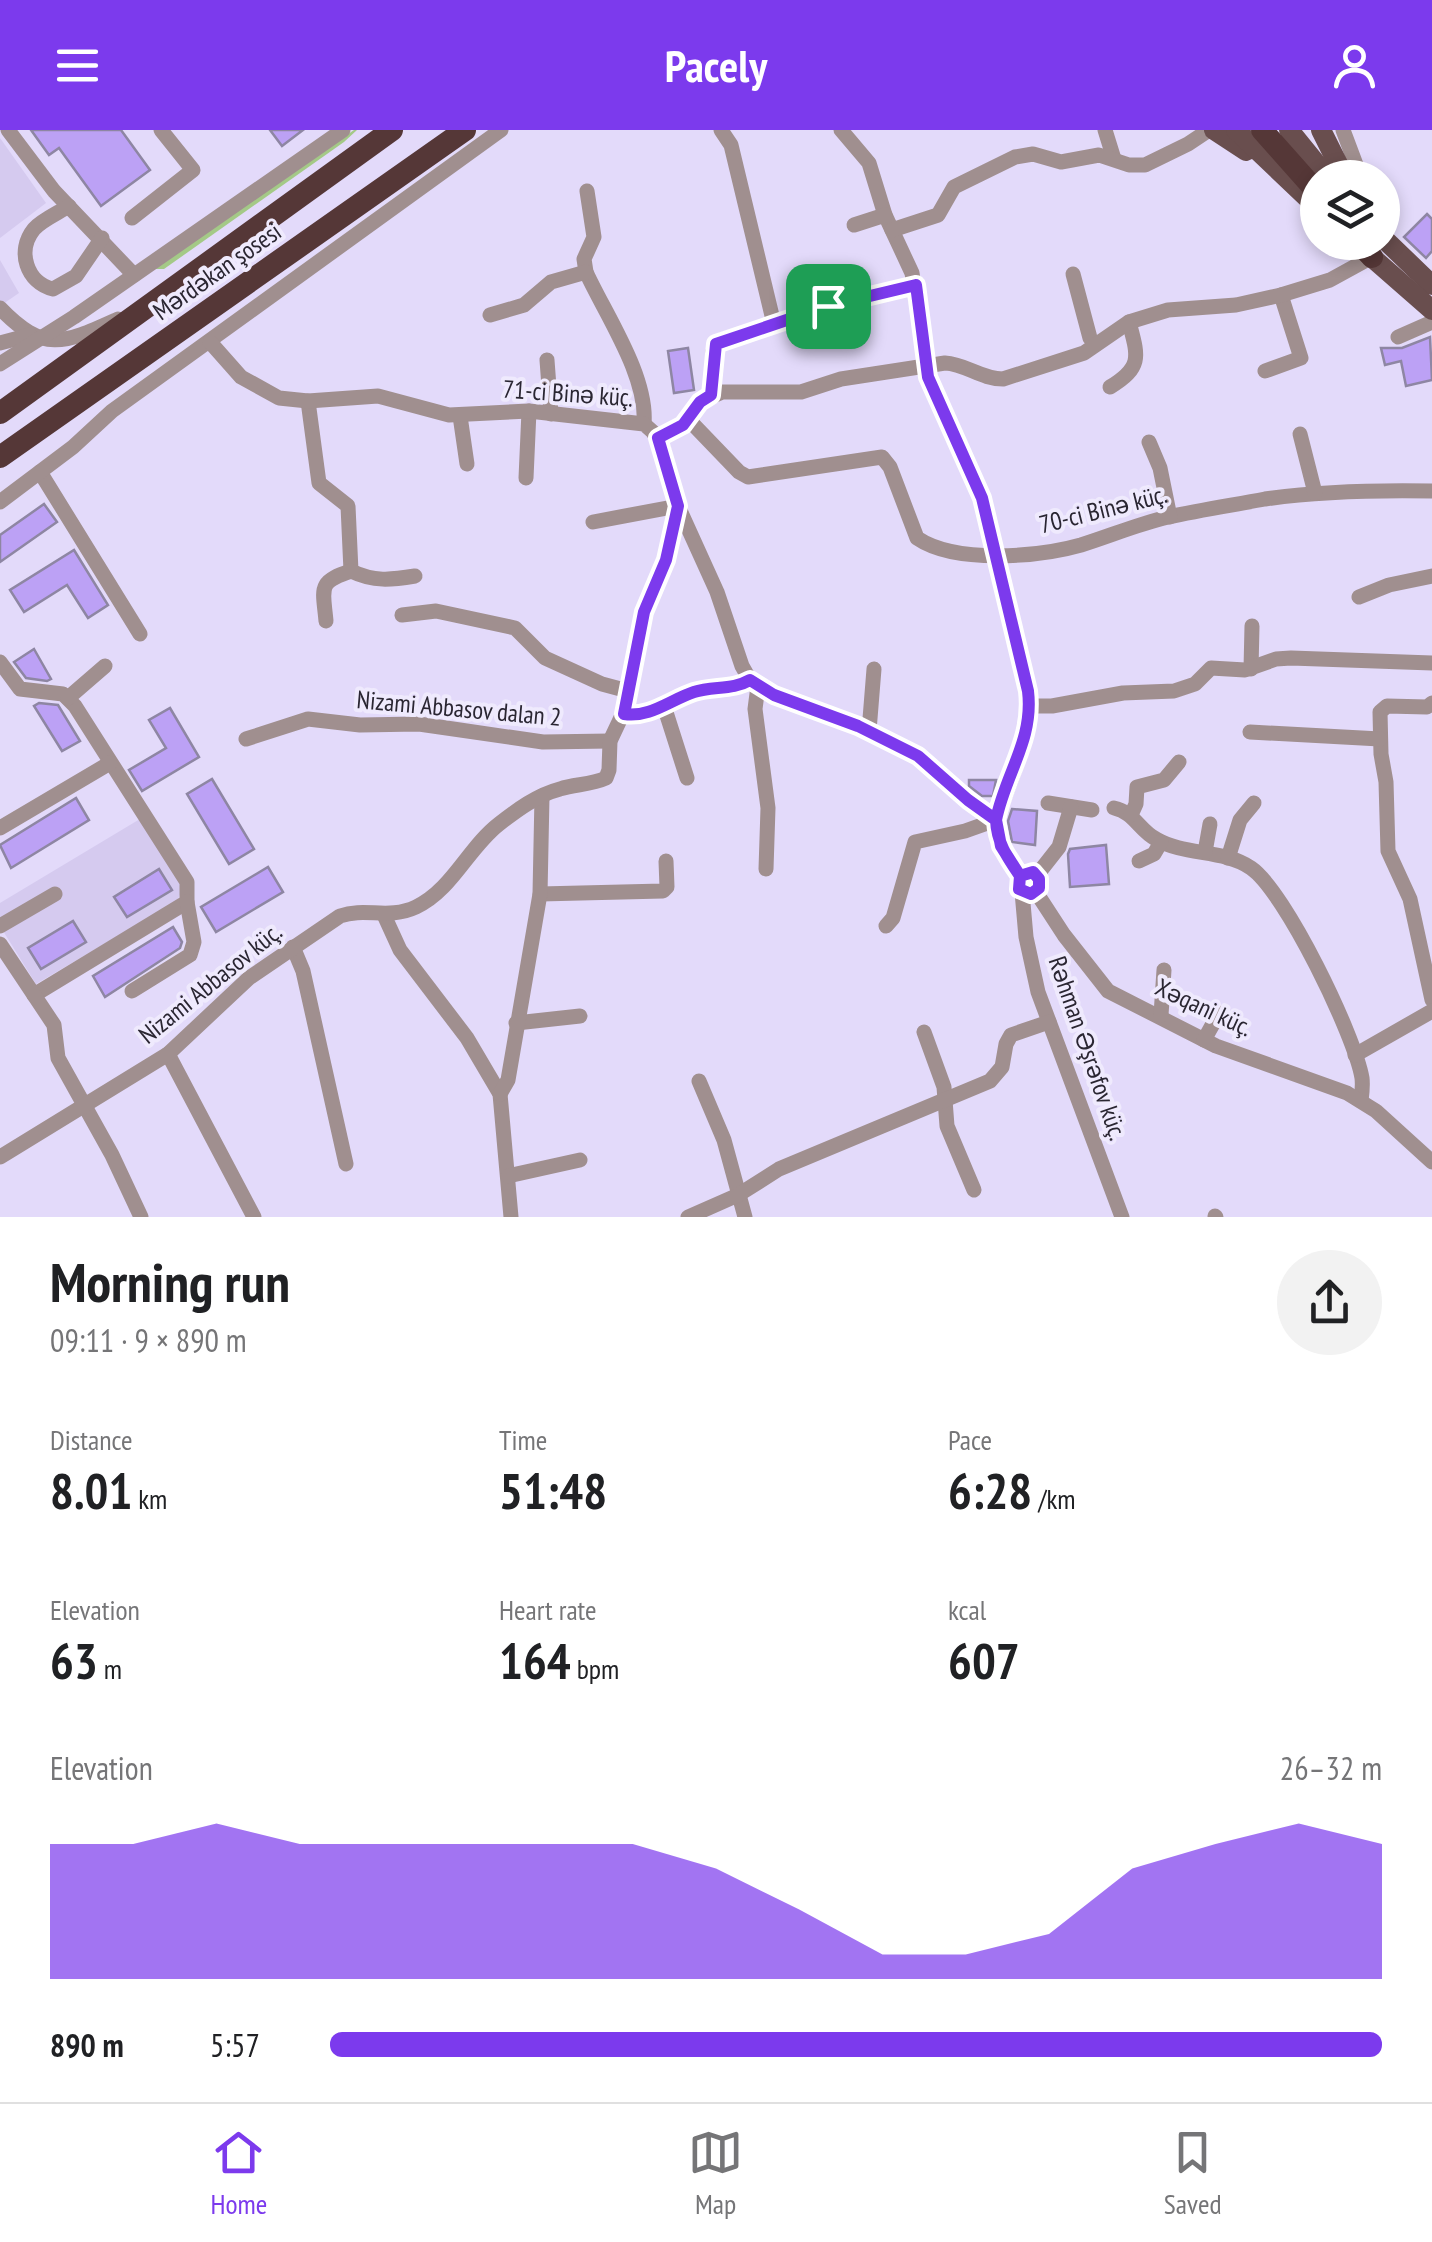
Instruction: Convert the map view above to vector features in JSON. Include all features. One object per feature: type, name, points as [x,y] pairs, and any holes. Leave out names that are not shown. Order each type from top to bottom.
[{"type":"highway","name":"Mərdəkan şosesi","points":[[0,412],[392,130]]},
{"type":"highway","name":"Mərdəkan şosesi","points":[[0,457],[466,130]]},
{"type":"highway","points":[[1262,130],[1300,173]]},
{"type":"main road","points":[[328,174],[380,130]]},
{"type":"main road","points":[[1211,130],[1266,161]]},
{"type":"main road","points":[[1236,130],[1300,192]]},
{"type":"main road","points":[[1289,130],[1313,160]]},
{"type":"main road","points":[[1321,130],[1336,160]]},
{"type":"main road","points":[[1391,260],[1432,310]]},
{"type":"main road","points":[[1400,260],[1432,285]]},
{"type":"street","points":[[8,130],[69,206],[134,275]]},
{"type":"street","points":[[132,218],[194,170],[161,130]]},
{"type":"street","points":[[0,364],[35,336],[134,275],[343,130]]},
{"type":"street","points":[[0,502],[112,411],[501,130]]},
{"type":"street","points":[[721,130],[731,145],[774,324]]},
{"type":"street","points":[[841,130],[869,163],[888,223],[916,285],[925,366],[982,498],[1030,706],[1024,747],[996,820],[916,842],[893,918],[886,926]]},
{"type":"street","points":[[1106,130],[1114,159]]},
{"type":"street","points":[[854,225],[938,215],[954,187],[1015,157],[1033,154],[1061,162],[1092,155],[1145,165],[1211,130]]},
{"type":"street","points":[[1343,130],[1355,160]]},
{"type":"street","points":[[586,191],[594,237],[584,258],[586,272],[628,359],[644,408],[644,424]]},
{"type":"street","points":[[69,206],[35,228],[26,248],[27,271],[40,286],[53,289],[76,276],[102,238]]},
{"type":"street","points":[[916,285],[860,296],[716,344],[711,395],[736,391],[801,392],[841,379],[955,364],[990,379],[1003,379],[1060,363],[1129,322],[1168,310],[1281,296],[1330,280],[1353,260]]},
{"type":"street","points":[[490,315],[524,304],[551,282],[586,272]]},
{"type":"street","points":[[1074,274],[1090,338],[1095,344]]},
{"type":"street","points":[[1264,371],[1302,358],[1281,296]]},
{"type":"street","points":[[0,343],[35,336],[78,337],[158,301]]},
{"type":"street","points":[[0,308],[35,336]]},
{"type":"street","points":[[1110,386],[1125,378],[1136,362],[1129,322]]},
{"type":"street","points":[[1398,336],[1432,322]]},
{"type":"street","name":"71-ci Binə küç.","points":[[210,342],[225,362],[255,387],[278,398],[308,401],[378,396],[460,416],[529,411],[644,424],[658,438],[674,431],[711,395]]},
{"type":"street","points":[[547,360],[551,414]]},
{"type":"street","points":[[308,401],[318,483],[348,506],[352,572]]},
{"type":"street","points":[[526,478],[529,411]]},
{"type":"street","points":[[460,416],[468,464]]},
{"type":"street","name":"70-ci Binə küç.","points":[[688,418],[748,477],[882,457],[890,467],[917,538],[948,551],[997,555],[1064,549],[1170,517],[1315,493],[1432,491]]},
{"type":"street","points":[[1300,434],[1315,493]]},
{"type":"street","name":"Nizami Abbasov küç.","points":[[0,1157],[168,1054],[236,988],[340,916],[349,912],[384,916],[414,908],[432,896],[482,838],[542,796],[606,778],[610,741],[624,714],[644,612],[666,560],[678,506],[658,438]]},
{"type":"street","points":[[1148,442],[1160,468],[1170,517]]},
{"type":"street","points":[[40,472],[140,634]]},
{"type":"street","points":[[593,522],[678,506],[717,592],[742,666],[754,683],[784,700],[869,732],[918,756],[996,820]]},
{"type":"street","points":[[326,621],[323,586],[328,579],[352,572],[383,581],[415,576]]},
{"type":"street","points":[[1360,597],[1390,585],[1432,576]]},
{"type":"street","points":[[402,616],[436,611],[515,628],[546,658],[602,684],[628,691]]},
{"type":"street","points":[[1250,669],[1252,626]]},
{"type":"street","points":[[1030,706],[1164,693],[1194,684],[1212,668],[1250,669],[1276,659],[1432,663]]},
{"type":"street","points":[[0,662],[20,689],[55,692],[68,698],[187,882],[194,942],[190,954],[132,991]]},
{"type":"street","points":[[68,698],[105,666]]},
{"type":"street","points":[[869,732],[874,669]]},
{"type":"street","points":[[624,714],[639,715],[693,692],[754,683]]},
{"type":"street","points":[[754,683],[768,808],[766,869]]},
{"type":"street","points":[[1432,705],[1382,708],[1380,739],[1388,851],[1410,899],[1432,1000]]},
{"type":"street","points":[[664,706],[686,778]]},
{"type":"street","name":"Nizami Abbasov dalan 2","points":[[246,739],[308,719],[419,724],[544,742],[610,741]]},
{"type":"street","points":[[1250,732],[1380,739]]},
{"type":"street","points":[[1131,814],[1137,787],[1164,780],[1179,762]]},
{"type":"street","points":[[0,828],[110,763]]},
{"type":"street","points":[[500,1094],[508,1080],[540,894],[542,796]]},
{"type":"street","points":[[1228,858],[1240,820],[1254,802]]},
{"type":"street","points":[[1048,803],[1092,810]]},
{"type":"street","points":[[1029,884],[1059,847],[1071,807]]},
{"type":"street","points":[[1114,808],[1131,814],[1146,833],[1161,842],[1228,858],[1256,871],[1266,882],[1308,951],[1355,1055],[1362,1083],[1361,1101]]},
{"type":"street","name":"Rəhman Əşrəfov küç.","points":[[996,820],[1001,846],[1029,884],[1030,960],[1049,1022],[1122,1217]]},
{"type":"street","points":[[1205,852],[1210,824]]},
{"type":"street","points":[[1140,861],[1154,854],[1161,842]]},
{"type":"street","points":[[540,894],[663,891],[667,888],[666,861]]},
{"type":"street","name":"Xəqani küç.","points":[[1029,884],[1104,987],[1204,1040],[1361,1101],[1432,1162]]},
{"type":"street","points":[[0,926],[55,894]]},
{"type":"street","points":[[34,995],[188,902]]},
{"type":"street","points":[[384,916],[400,950],[467,1038],[500,1094],[511,1217]]},
{"type":"street","points":[[0,944],[54,1025],[58,1058],[142,1217]]},
{"type":"street","points":[[294,947],[303,971],[346,1164]]},
{"type":"street","points":[[1161,1015],[1164,970]]},
{"type":"street","points":[[1355,1055],[1432,1012]]},
{"type":"street","points":[[1204,1040],[1219,1013]]},
{"type":"street","points":[[516,1023],[580,1016]]},
{"type":"street","points":[[688,1217],[738,1194],[788,1164],[973,1090],[999,1072],[1011,1035],[1049,1022]]},
{"type":"street","points":[[924,1032],[944,1087],[947,1126],[974,1190]]},
{"type":"street","points":[[168,1054],[254,1217]]},
{"type":"street","points":[[699,1080],[724,1140],[745,1217]]},
{"type":"street","points":[[508,1176],[580,1160]]},
{"type":"shaded area","points":[[0,138],[46,203],[0,238]]},
{"type":"shaded area","points":[[0,260],[19,293],[0,306]]},
{"type":"shaded area","points":[[140,819],[183,888],[177,901],[36,984],[0,926],[0,903]]},
{"type":"green space","points":[[354,130],[344,142],[164,269],[153,269]]},
{"type":"building","points":[[31,130],[121,130],[150,170],[101,206],[59,148],[49,155]]},
{"type":"building","points":[[270,130],[303,130],[282,146]]},
{"type":"building","points":[[1427,214],[1432,219],[1432,251],[1426,258],[1404,237]]},
{"type":"building","points":[[1430,337],[1432,380],[1406,386],[1401,361],[1385,365],[1381,348],[1402,348]]},
{"type":"building","points":[[688,348],[694,390],[674,393],[668,351]]},
{"type":"building","points":[[44,504],[57,522],[0,562],[0,535]]},
{"type":"building","points":[[74,550],[108,605],[88,618],[67,585],[24,612],[10,590]]},
{"type":"building","points":[[34,649],[51,679],[47,681],[26,678],[14,662]]},
{"type":"building","points":[[58,705],[80,741],[62,751],[34,706]]},
{"type":"building","points":[[170,708],[199,757],[142,791],[129,770],[166,748],[149,720]]},
{"type":"building","points":[[212,779],[254,849],[229,864],[187,794]]},
{"type":"building","points":[[969,780],[996,780],[993,796],[982,796],[969,786]]},
{"type":"building","points":[[76,798],[89,820],[11,868],[0,845]]},
{"type":"building","points":[[1012,809],[1037,811],[1035,845],[1012,842],[1008,821]]},
{"type":"building","points":[[1106,845],[1109,884],[1070,887],[1070,849]]},
{"type":"building","points":[[268,867],[283,892],[216,932],[201,907]]},
{"type":"building","points":[[159,869],[172,890],[127,917],[114,897]]},
{"type":"building","points":[[73,921],[86,942],[41,969],[28,948]]},
{"type":"building","points":[[173,927],[182,942],[180,948],[105,997],[93,976]]},
{"type":"route","points":[[828,306],[716,344],[711,395],[692,410],[683,425],[658,438],[678,506],[666,560],[644,612],[624,714],[639,715],[693,692],[741,685],[750,680],[784,700],[858,726],[918,756],[996,820],[1001,846],[1020,876],[1019,889],[1031,894],[1039,888],[1039,879],[1033,872],[1020,876],[1006,856],[1001,846],[998,838],[996,820],[1024,747],[1030,706],[1028,691],[982,498],[928,377],[916,285],[828,306]]}]
